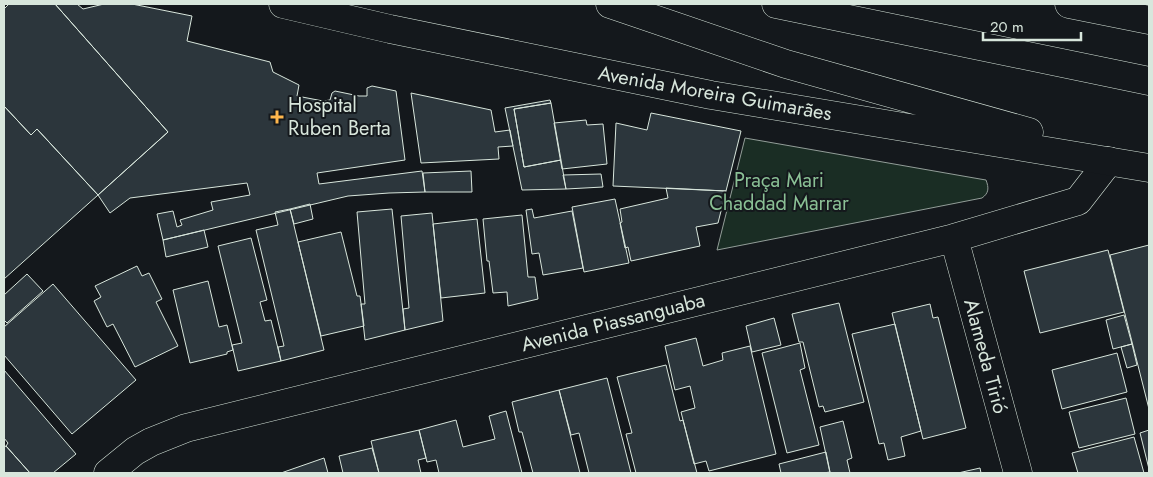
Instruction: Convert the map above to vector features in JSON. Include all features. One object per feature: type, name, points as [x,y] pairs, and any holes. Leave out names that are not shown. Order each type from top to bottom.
[{"type":"main road","name":"Avenida Moreira Guimarães","points":[[283,4],[390,29],[711,95],[1149,168]]},
{"type":"main road","points":[[610,4],[786,64],[1057,140],[1119,153],[1149,164]]},
{"type":"main road","points":[[776,4],[1149,81]]},
{"type":"main road","points":[[1069,4],[1149,20]]},
{"type":"main road","name":"Avenida Piassanguaba","points":[[108,473],[135,451],[186,428],[954,238],[1078,201],[1109,161]]},
{"type":"main road","name":"Alameda Tirió","points":[[954,238],[1018,473]]},
{"type":"green space","name":"Praça Mari Chaddad Marrar","points":[[745,138],[986,180],[988,190],[982,198],[717,250]]},
{"type":"building","points":[[9,4],[55,4],[168,132],[98,195],[37,129],[31,135],[4,106],[4,9]]},
{"type":"building","name":"Hospital Ruben Berta","points":[[55,4],[77,4],[83,9],[104,4],[132,4],[192,16],[187,41],[270,62],[273,72],[299,85],[297,96],[323,101],[330,100],[332,93],[335,91],[367,96],[367,88],[372,86],[396,91],[405,160],[317,173],[319,184],[422,171],[425,192],[348,196],[163,240],[157,214],[173,211],[177,227],[182,225],[180,220],[213,210],[211,202],[250,195],[247,183],[130,198],[110,213],[98,195],[168,132]]},
{"type":"building","points":[[411,93],[491,110],[495,132],[510,130],[513,146],[498,147],[499,159],[421,163]]},
{"type":"building","points":[[550,100],[551,103],[514,109],[524,167],[561,160],[566,189],[522,190],[505,108]]},
{"type":"building","points":[[551,103],[561,160],[524,167],[514,109]]},
{"type":"building","points":[[4,106],[31,135],[37,129],[98,195],[4,279]]},
{"type":"building","points":[[651,113],[741,131],[726,191],[613,186],[616,123],[647,130]]},
{"type":"building","points":[[586,120],[587,125],[603,124],[607,164],[562,169],[554,123]]},
{"type":"building","points":[[471,171],[472,192],[425,192],[423,173]]},
{"type":"building","points":[[601,174],[603,187],[566,189],[563,175]]},
{"type":"building","points":[[666,188],[726,191],[718,223],[696,227],[700,246],[631,261],[628,247],[625,248],[620,223],[622,222],[620,209],[668,198]]},
{"type":"building","points":[[615,199],[629,263],[584,272],[572,207]]},
{"type":"building","points":[[310,204],[313,219],[294,224],[290,209]]},
{"type":"building","points":[[290,209],[324,350],[281,361],[278,347],[284,346],[256,230],[278,225],[275,212]]},
{"type":"building","points":[[392,209],[405,330],[365,340],[361,304],[365,304],[357,212]]},
{"type":"building","points":[[532,209],[534,218],[572,211],[583,268],[543,275],[539,253],[532,254],[526,210]]},
{"type":"building","points":[[432,213],[443,321],[405,330],[403,309],[409,308],[401,216]]},
{"type":"building","points":[[522,215],[528,277],[535,277],[538,299],[508,306],[507,292],[493,293],[489,261],[487,261],[483,219]]},
{"type":"building","points":[[477,219],[485,293],[441,298],[433,224]]},
{"type":"building","points":[[204,230],[208,247],[166,257],[163,240]]},
{"type":"building","points":[[341,232],[357,296],[360,296],[364,326],[321,336],[298,242]]},
{"type":"building","points":[[251,238],[267,300],[260,302],[265,321],[271,320],[281,361],[238,371],[232,345],[242,343],[218,246]]},
{"type":"building","points":[[1149,245],[1149,409],[1110,255]]},
{"type":"building","points":[[1108,250],[1124,312],[1040,333],[1024,271]]},
{"type":"building","points":[[137,266],[142,276],[149,273],[162,299],[156,302],[178,346],[135,367],[113,324],[107,327],[94,301],[101,297],[95,286]]},
{"type":"building","points":[[27,274],[43,291],[7,323],[4,320],[4,295]]},
{"type":"building","points":[[208,281],[219,327],[227,325],[233,350],[227,352],[227,354],[190,363],[173,290]]},
{"type":"building","points":[[53,284],[136,380],[72,434],[4,355],[4,327]]},
{"type":"building","points":[[839,303],[864,402],[825,412],[823,406],[819,407],[803,342],[799,342],[792,314]]},
{"type":"building","points":[[930,304],[933,318],[938,317],[966,428],[923,439],[892,313]]},
{"type":"building","points":[[1124,315],[1132,344],[1113,349],[1106,320]]},
{"type":"building","points":[[774,318],[781,345],[752,352],[746,326]]},
{"type":"building","points":[[895,324],[921,431],[901,437],[905,456],[888,460],[884,443],[879,444],[852,334]]},
{"type":"building","points":[[696,338],[703,366],[723,360],[722,353],[750,346],[776,454],[709,471],[706,461],[694,464],[681,412],[695,408],[690,386],[675,390],[665,346]]},
{"type":"building","points":[[800,343],[805,368],[800,370],[819,445],[787,453],[762,353]]},
{"type":"building","points":[[1132,344],[1137,365],[1127,368],[1121,347]]},
{"type":"building","points":[[1117,353],[1127,392],[1062,409],[1052,370]]},
{"type":"building","points":[[666,365],[680,421],[683,420],[697,473],[636,473],[626,434],[632,433],[617,377]]},
{"type":"building","points":[[4,370],[76,454],[53,473],[30,473],[6,446],[8,443],[4,438]]},
{"type":"building","points":[[607,378],[631,473],[589,473],[579,433],[571,435],[559,390]]},
{"type":"building","points":[[559,390],[580,473],[533,473],[522,432],[519,432],[512,402]]},
{"type":"building","points":[[1126,398],[1135,434],[1079,448],[1069,412]]},
{"type":"building","points":[[506,411],[522,473],[439,473],[436,460],[427,462],[419,430],[456,420],[463,447],[495,439],[489,416]]},
{"type":"building","points":[[843,421],[852,458],[847,460],[850,473],[830,473],[820,427]]},
{"type":"building","points":[[419,430],[426,458],[418,460],[421,473],[379,473],[371,441]]},
{"type":"building","points":[[1149,430],[1149,469],[1140,433]]},
{"type":"building","points":[[1134,437],[1144,473],[1078,473],[1072,453]]},
{"type":"building","points":[[6,446],[30,473],[4,473],[4,447]]},
{"type":"building","points":[[372,448],[379,473],[343,473],[339,456]]},
{"type":"building","points":[[826,452],[830,472],[781,473],[779,464]]},
{"type":"building","points":[[324,458],[328,473],[281,473]]},
{"type":"building","points":[[980,468],[981,473],[958,473]]},
{"type":"place","name":"Hospital Ruben Berta","points":[[277,117]]}]
